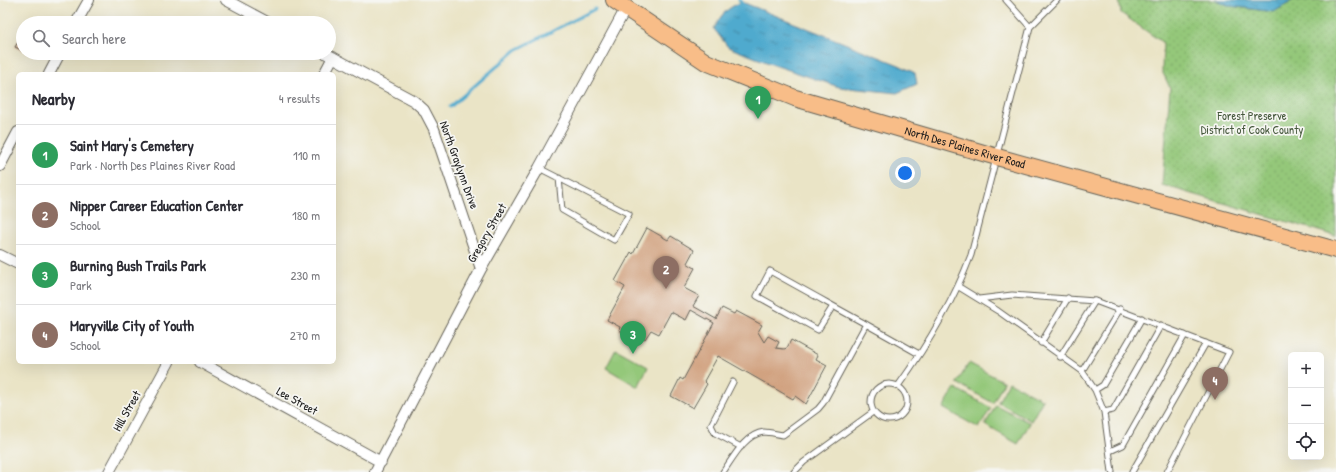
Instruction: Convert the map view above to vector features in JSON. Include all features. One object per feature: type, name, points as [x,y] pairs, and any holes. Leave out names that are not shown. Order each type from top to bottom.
[{"type":"main road","name":"North Des Plaines River Road","points":[[620,4],[706,62],[794,98],[997,157],[1336,250]]},
{"type":"street","points":[[80,16],[88,0]]},
{"type":"street","points":[[226,0],[256,16]]},
{"type":"street","name":"Gregory Street","points":[[375,472],[481,269],[539,168],[620,4]]},
{"type":"street","name":"North Graylynn Drive","points":[[336,59],[414,101],[424,110],[434,129],[481,269]]},
{"type":"street","points":[[50,72],[56,60]]},
{"type":"street","points":[[325,72],[328,60]]},
{"type":"street","points":[[0,166],[16,136]]},
{"type":"street","points":[[0,255],[16,263]]},
{"type":"street","name":"Hill Street","points":[[109,472],[168,364]]},
{"type":"street","name":"Lee Street","points":[[204,364],[381,462]]},
{"type":"lane","points":[[1006,0],[1030,26]]},
{"type":"lane","points":[[898,386],[959,287],[972,255],[1030,26],[1057,0]]},
{"type":"lane","points":[[539,168],[559,178],[629,214],[614,240],[562,210],[559,178]]},
{"type":"lane","points":[[833,306],[818,330],[757,296],[770,272],[833,306],[866,324],[919,354]]},
{"type":"lane","points":[[959,287],[998,311],[1060,357],[1082,371],[1096,390],[1104,412],[1112,472]]},
{"type":"lane","points":[[979,299],[1012,295],[1095,301],[1229,352],[1167,472]]},
{"type":"lane","points":[[1041,343],[1068,298]]},
{"type":"lane","points":[[1060,357],[1095,301]]},
{"type":"lane","points":[[1082,371],[1120,310]]},
{"type":"lane","points":[[1096,390],[1103,385],[1142,318]]},
{"type":"lane","points":[[723,472],[746,441],[762,432],[783,435],[818,409],[823,403],[866,324]]},
{"type":"lane","points":[[1104,412],[1113,410],[1160,325]]},
{"type":"lane","points":[[1110,451],[1123,445],[1185,335]]},
{"type":"lane","points":[[1132,472],[1206,343]]},
{"type":"lane","points":[[733,382],[711,425],[715,432],[741,447]]},
{"type":"lane","points":[[886,384],[898,386],[903,390],[907,401],[904,413],[900,417],[894,420],[882,420],[873,412],[870,400],[876,390],[886,384]]},
{"type":"lane","points":[[794,472],[804,462],[873,412]]},
{"type":"green space","name":"Forest Preserve District of Cook County","points":[[1119,0],[1216,0],[1230,6],[1274,12],[1293,0],[1336,0],[1336,236],[1162,185],[1170,88],[1162,71],[1163,43],[1121,13]]},
{"type":"green space","points":[[616,349],[648,367],[638,387],[606,368]]},
{"type":"green space","points":[[969,363],[1004,382],[993,403],[957,383]]},
{"type":"green space","points":[[1009,382],[1043,400],[1031,421],[998,402]]},
{"type":"green space","points":[[955,388],[991,408],[979,428],[943,408]]},
{"type":"green space","points":[[996,405],[1030,423],[1018,444],[985,425]]},
{"type":"water","points":[[1216,0],[1293,0],[1274,12],[1230,6]]},
{"type":"water","points":[[742,2],[899,65],[915,73],[917,84],[897,93],[839,87],[774,65],[728,47],[714,29],[725,12]]},
{"type":"building","points":[[647,228],[668,240],[671,236],[694,250],[687,263],[695,268],[684,288],[699,296],[693,306],[716,319],[722,308],[734,314],[736,311],[762,325],[758,332],[764,342],[768,336],[779,342],[776,348],[784,349],[787,348],[791,340],[818,355],[816,359],[827,365],[806,404],[795,396],[793,399],[718,356],[704,381],[707,384],[693,408],[671,396],[680,378],[683,380],[714,323],[691,310],[686,320],[671,312],[659,334],[651,330],[645,339],[636,335],[635,338],[619,330],[620,327],[607,320],[625,287],[615,281],[631,252],[633,254]]},
{"type":"waterway","points":[[450,107],[516,50],[595,9]]},
{"type":"place","name":"Saint Mary's Cemetery","points":[[758,119]]},
{"type":"place","name":"Nipper Career Education Center","points":[[666,289]]},
{"type":"place","name":"Burning Bush Trails Park","points":[[633,354]]},
{"type":"place","name":"Maryville City of Youth","points":[[1215,400]]}]
